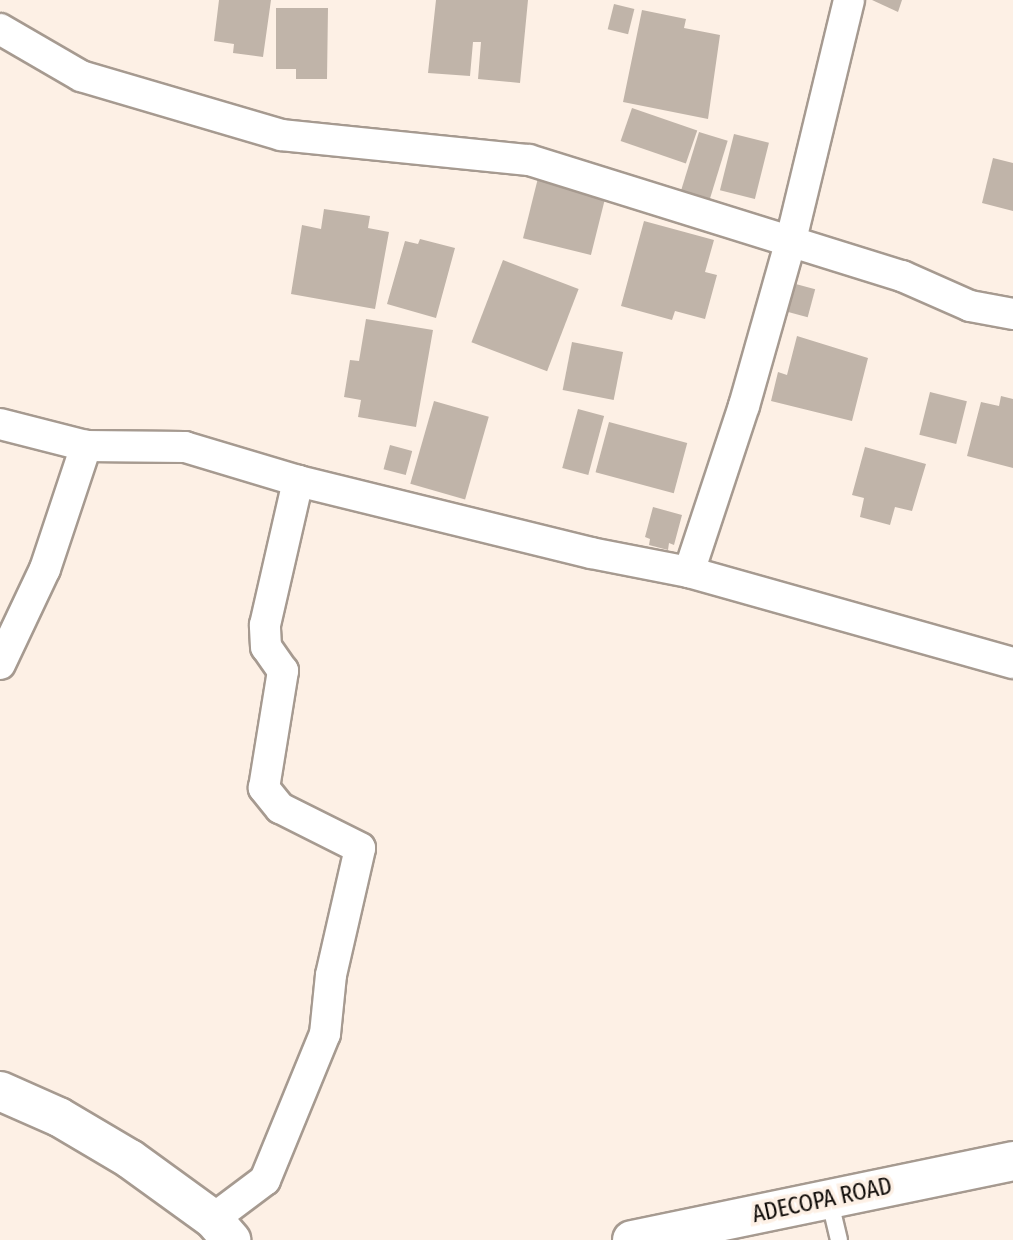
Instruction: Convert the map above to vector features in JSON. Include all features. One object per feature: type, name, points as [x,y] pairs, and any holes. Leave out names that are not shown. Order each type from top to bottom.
[{"type":"street","points":[[689,572],[744,406],[791,240],[849,0]]},
{"type":"street","points":[[0,29],[81,76],[281,135],[529,160],[902,276],[970,306],[1013,314]]},
{"type":"street","points":[[0,424],[86,446],[185,447],[298,481],[591,553],[689,572],[1013,663]]},
{"type":"street","points":[[0,664],[46,569],[86,446]]},
{"type":"street","points":[[0,1091],[59,1117],[130,1159],[222,1230],[265,1180],[325,1034],[331,975],[360,848],[280,808],[264,788],[283,671],[266,647],[265,625],[298,481]]},
{"type":"street","name":"ADECOPA ROAD","points":[[632,1240],[1013,1161]]},
{"type":"lane","points":[[829,1198],[839,1240]]},
{"type":"building","points":[[219,0],[271,0],[263,57],[233,53],[234,44],[214,41]]},
{"type":"building","points":[[436,0],[528,0],[520,83],[478,79],[481,42],[473,42],[470,76],[428,73]]},
{"type":"building","points":[[872,0],[902,0],[898,12]]},
{"type":"building","points":[[614,4],[634,9],[628,34],[608,29]]},
{"type":"building","points":[[276,8],[328,8],[327,79],[296,79],[296,69],[276,69]]},
{"type":"building","points":[[642,10],[686,19],[684,28],[720,35],[708,119],[623,102]]},
{"type":"building","points":[[632,108],[697,130],[686,164],[621,141]]},
{"type":"building","points":[[699,132],[728,141],[710,199],[681,190]]},
{"type":"building","points":[[734,134],[769,143],[755,199],[720,190]]},
{"type":"building","points":[[993,158],[1013,163],[1013,211],[982,203]]},
{"type":"building","points":[[538,178],[606,195],[591,255],[523,238]]},
{"type":"building","points":[[324,209],[370,216],[368,228],[389,232],[375,309],[291,294],[302,225],[321,229]]},
{"type":"building","points":[[644,221],[714,240],[705,272],[717,275],[705,319],[675,311],[672,320],[621,306]]},
{"type":"building","points":[[420,239],[455,248],[436,318],[387,304],[405,241],[418,244]]},
{"type":"building","points":[[503,260],[579,289],[547,371],[471,342]]},
{"type":"building","points":[[792,283],[815,289],[808,317],[784,311]]},
{"type":"building","points":[[366,319],[433,330],[416,427],[358,417],[361,400],[344,397],[350,360],[359,361]]},
{"type":"building","points":[[797,336],[868,358],[852,421],[771,401],[778,372],[787,375]]},
{"type":"building","points":[[572,342],[623,352],[614,400],[563,390]]},
{"type":"building","points":[[930,392],[967,401],[956,444],[919,435]]},
{"type":"building","points":[[1001,396],[1013,399],[1013,468],[967,456],[981,402],[999,406]]},
{"type":"building","points":[[434,401],[489,417],[465,499],[410,484]]},
{"type":"building","points":[[578,409],[604,416],[588,475],[562,468]]},
{"type":"building","points":[[609,422],[687,443],[674,493],[596,472]]},
{"type":"building","points":[[390,445],[412,451],[406,475],[384,469]]},
{"type":"building","points":[[865,447],[926,464],[912,511],[895,507],[890,525],[860,517],[864,498],[852,495]]},
{"type":"building","points":[[653,507],[682,515],[674,545],[669,543],[668,550],[649,545],[650,539],[645,537]]}]
